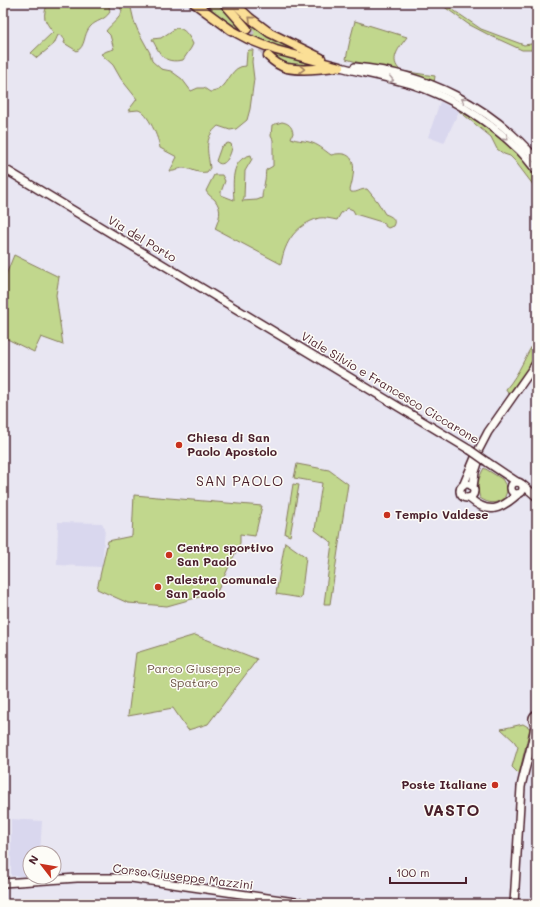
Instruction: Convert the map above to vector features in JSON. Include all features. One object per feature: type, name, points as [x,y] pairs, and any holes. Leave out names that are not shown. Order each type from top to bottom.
[{"type":"main road","points":[[194,3],[230,30],[276,50],[410,84],[436,94],[479,118],[499,133],[520,151],[537,171]]},
{"type":"main road","points":[[200,3],[208,13]]},
{"type":"main road","points":[[224,3],[247,29]]},
{"type":"main road","points":[[234,3],[250,18],[270,33],[340,67]]},
{"type":"main road","points":[[268,56],[279,65],[286,68],[320,69],[340,67],[376,69],[437,86],[459,96],[482,110],[525,145],[537,160]]},
{"type":"main road","name":"Via del Porto","points":[[3,168],[269,328]]},
{"type":"main road","name":"Viale Silvio e Francesco Ciccarone","points":[[269,328],[470,450],[498,469],[517,488]]},
{"type":"main road","points":[[537,362],[488,432],[477,453],[464,486],[461,488],[461,494],[464,497],[469,498],[482,506],[495,509],[506,504],[517,488],[537,497]]},
{"type":"main road","points":[[469,498],[473,496],[478,463],[492,435],[537,370]]},
{"type":"main road","points":[[464,486],[469,484],[482,506]]},
{"type":"main road","points":[[514,904],[521,787],[536,728],[533,718],[537,714]]},
{"type":"main road","name":"Corso Giuseppe Mazzini","points":[[4,883],[77,878],[131,878],[309,904]]},
{"type":"shaded area","points":[[440,102],[459,111],[444,143],[428,137]]},
{"type":"shaded area","points":[[58,522],[102,523],[105,529],[102,567],[57,565]]},
{"type":"shaded area","points":[[11,819],[42,821],[40,845],[22,845],[22,876],[11,876]]},
{"type":"green space","points":[[48,3],[106,3],[109,6],[110,12],[90,27],[86,33],[82,46],[77,51],[64,43],[65,40],[61,35],[58,35],[54,44],[37,58],[31,53],[53,32],[45,18]]},
{"type":"green space","points":[[117,3],[128,3],[138,31],[150,53],[152,61],[161,69],[171,71],[182,79],[191,91],[198,88],[204,88],[210,92],[220,89],[234,71],[246,66],[247,52],[249,50],[253,50],[252,62],[254,79],[247,120],[236,129],[230,130],[218,126],[213,131],[208,140],[210,168],[207,172],[183,168],[170,171],[177,157],[160,148],[152,126],[142,112],[138,110],[128,111],[137,99],[121,79],[113,65],[101,54],[114,49],[110,35],[106,31],[121,14],[122,11]]},
{"type":"green space","points":[[205,3],[220,3],[246,33],[218,15]]},
{"type":"green space","points":[[227,3],[232,3],[297,50],[295,52],[259,41]]},
{"type":"green space","points":[[439,3],[443,3],[481,29],[524,45],[531,44],[537,40],[537,47],[531,50],[522,50],[468,24]]},
{"type":"green space","points":[[355,21],[407,37],[396,54],[395,63],[397,67],[401,71],[435,76],[434,83],[346,59]]},
{"type":"green space","points":[[176,28],[182,29],[188,35],[193,44],[183,60],[171,61],[163,57],[152,39],[161,38]]},
{"type":"green space","points":[[267,51],[322,66],[292,66],[280,62]]},
{"type":"green space","points":[[459,111],[491,131],[523,161],[536,180],[537,190],[515,161],[510,156],[497,149],[491,137]]},
{"type":"green space","points":[[282,122],[288,124],[292,128],[293,133],[291,138],[315,144],[331,155],[340,154],[351,158],[354,169],[350,190],[351,192],[367,189],[385,214],[393,218],[393,226],[388,228],[385,226],[385,223],[355,214],[353,210],[348,208],[341,213],[337,220],[319,218],[304,225],[298,230],[285,248],[281,264],[215,229],[220,211],[215,200],[206,191],[214,175],[222,175],[225,181],[221,195],[234,200],[233,180],[236,167],[239,161],[244,157],[251,155],[252,159],[245,171],[244,198],[242,201],[257,200],[262,198],[266,170],[273,166],[273,140],[271,136],[272,125]]},
{"type":"green space","points":[[228,143],[231,144],[232,147],[230,154],[224,163],[219,163],[216,161],[221,147]]},
{"type":"green space","points":[[14,255],[59,277],[56,295],[63,345],[41,337],[34,352],[3,337],[3,282]]},
{"type":"green space","points":[[537,338],[537,356],[511,395],[506,389],[515,377]]},
{"type":"green space","points":[[297,464],[329,470],[348,484],[330,604],[324,604],[332,543],[315,530],[322,483],[294,478]]},
{"type":"green space","points":[[484,468],[502,479],[508,489],[504,499],[492,503],[480,498],[478,483]]},
{"type":"green space","points":[[293,484],[299,485],[290,536],[285,534]]},
{"type":"green space","name":"Centro sportivo San Paolo","points":[[134,495],[262,506],[255,536],[240,534],[240,543],[217,592],[167,606],[128,603],[97,589],[108,541],[132,536]]},
{"type":"green space","points":[[285,542],[306,557],[301,598],[276,594]]},
{"type":"green space","name":"Parco Giuseppe Spataro","points":[[195,635],[257,659],[208,724],[188,730],[173,708],[128,716],[136,653]]},
{"type":"green space","points":[[523,724],[530,728],[519,774],[512,767],[518,747],[514,741],[501,729]]},
{"type":"tunnel","points":[[247,29],[268,56]]},
{"type":"place","name":"Chiesa di San Paolo Apostolo","points":[[179,445]]},
{"type":"place","name":"Tempio Valdese","points":[[387,515]]},
{"type":"place","name":"Centro sportivo San Paolo","points":[[169,555]]},
{"type":"place","name":"Palestra comunale San Paolo","points":[[158,587]]},
{"type":"place","name":"Poste Italiane","points":[[495,785]]},
{"type":"district","name":"SAN PAOLO","points":[[240,481]]},
{"type":"district","name":"VASTO","points":[[452,810]]}]
